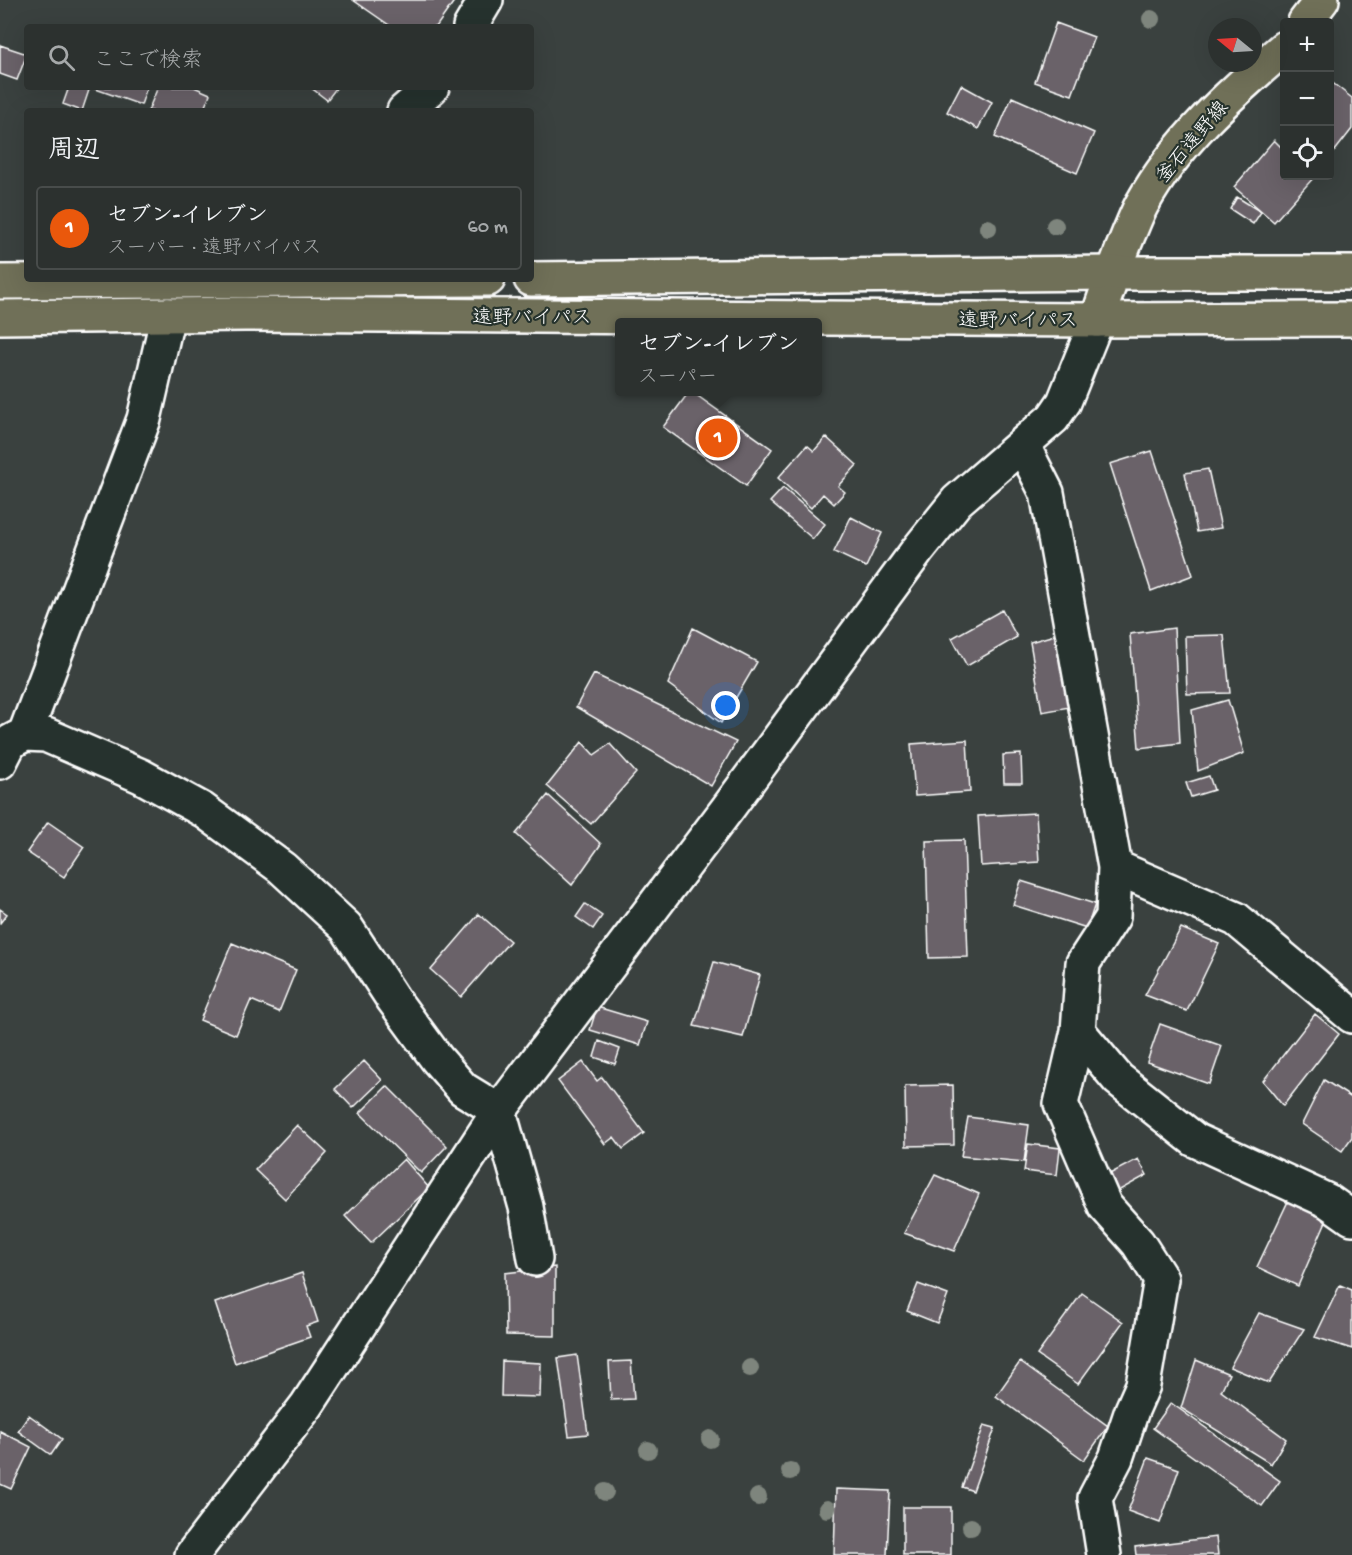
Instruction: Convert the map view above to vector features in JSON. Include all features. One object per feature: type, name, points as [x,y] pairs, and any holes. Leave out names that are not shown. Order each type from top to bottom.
[{"type":"main road","points":[[1308,18],[1322,0]]},
{"type":"main road","name":"釜石遠野線","points":[[1097,320],[1113,273],[1141,205],[1183,144],[1231,94],[1280,51]]},
{"type":"main road","name":"遠野バイパス","points":[[534,279],[1352,273]]},
{"type":"main road","name":"遠野バイパス","points":[[0,282],[24,282]]},
{"type":"main road","name":"遠野バイパス","points":[[0,317],[168,315],[725,318]]},
{"type":"main road","name":"遠野バイパス","points":[[822,319],[1352,319]]},
{"type":"street","points":[[472,24],[486,0]]},
{"type":"street","points":[[408,108],[428,90]]},
{"type":"street","points":[[25,734],[144,419],[168,315]]},
{"type":"street","points":[[192,1555],[307,1405],[499,1111],[728,808],[924,542],[957,501],[1053,418],[1064,402],[1097,320]]},
{"type":"street","points":[[1023,446],[1047,493],[1115,867],[1113,917],[1083,963],[1078,1031],[1061,1104],[1105,1206],[1138,1243],[1161,1279],[1143,1385],[1116,1458],[1095,1498],[1104,1555]]},
{"type":"street","points":[[0,762],[10,742],[25,734],[46,735],[141,776],[203,810],[282,868],[346,927],[436,1059],[463,1089],[499,1111],[526,1207],[535,1259]]},
{"type":"street","points":[[1115,867],[1236,920],[1352,1017]]},
{"type":"street","points":[[1078,1031],[1118,1079],[1196,1140],[1328,1201],[1352,1218]]},
{"type":"building","points":[[353,0],[455,0],[438,24],[388,24]]},
{"type":"building","points":[[1056,23],[1094,37],[1072,95],[1035,82]]},
{"type":"building","points":[[0,45],[24,53],[24,62],[17,80],[0,74]]},
{"type":"building","points":[[1334,84],[1352,98],[1352,129],[1334,152]]},
{"type":"building","points":[[961,85],[992,102],[978,129],[947,112]]},
{"type":"building","points":[[68,90],[89,90],[83,108],[63,104]]},
{"type":"building","points":[[98,90],[146,90],[141,105]]},
{"type":"building","points":[[157,90],[201,90],[210,94],[204,108],[149,108]]},
{"type":"building","points":[[314,90],[335,90],[327,100]]},
{"type":"building","points":[[1012,97],[1094,133],[1077,173],[995,137]]},
{"type":"building","points":[[1274,140],[1280,146],[1280,180],[1311,180],[1274,222],[1234,187]]},
{"type":"building","points":[[1237,197],[1261,212],[1253,224],[1230,209]]},
{"type":"building","points":[[686,396],[698,396],[772,449],[746,486],[663,427]]},
{"type":"building","points":[[826,437],[857,465],[838,486],[845,492],[834,504],[823,494],[811,508],[778,478],[807,445],[814,451]]},
{"type":"building","points":[[1152,451],[1193,575],[1151,591],[1110,464]]},
{"type":"building","points":[[1208,469],[1221,528],[1197,532],[1185,473]]},
{"type":"building","points":[[783,488],[825,524],[813,539],[770,502]]},
{"type":"building","points":[[851,517],[882,533],[866,567],[834,552]]},
{"type":"building","points":[[1002,610],[1017,637],[967,666],[952,638]]},
{"type":"building","points":[[693,628],[757,662],[721,723],[668,684]]},
{"type":"building","points":[[1174,628],[1180,743],[1139,748],[1130,634]]},
{"type":"building","points":[[1065,632],[1075,706],[1042,712],[1030,642]]},
{"type":"building","points":[[1224,635],[1230,693],[1187,694],[1185,636]]},
{"type":"building","points":[[594,674],[736,742],[711,786],[576,707]]},
{"type":"building","points":[[1228,700],[1244,753],[1198,771],[1192,710]]},
{"type":"building","points":[[967,740],[970,792],[915,796],[911,744]]},
{"type":"building","points":[[582,742],[594,755],[610,744],[636,773],[591,824],[547,786]]},
{"type":"building","points":[[1021,754],[1022,783],[1004,783],[1003,755]]},
{"type":"building","points":[[1209,776],[1214,790],[1191,797],[1186,783]]},
{"type":"building","points":[[548,795],[601,844],[572,885],[516,834]]},
{"type":"building","points":[[1036,813],[1039,862],[981,866],[978,816]]},
{"type":"building","points":[[48,822],[84,847],[64,877],[27,852]]},
{"type":"building","points":[[964,840],[968,957],[929,958],[926,841]]},
{"type":"building","points":[[1021,881],[1095,904],[1087,928],[1013,905]]},
{"type":"building","points":[[585,904],[602,916],[593,929],[576,917]]},
{"type":"building","points":[[0,909],[7,914],[0,923]]},
{"type":"building","points":[[479,914],[510,941],[461,997],[431,970]]},
{"type":"building","points":[[1181,928],[1219,944],[1187,1011],[1145,995]]},
{"type":"building","points":[[232,943],[296,970],[279,1012],[251,1000],[236,1035],[200,1020]]},
{"type":"building","points":[[714,962],[760,975],[743,1037],[694,1026]]},
{"type":"building","points":[[597,1007],[647,1022],[640,1045],[590,1030]]},
{"type":"building","points":[[1315,1014],[1339,1034],[1283,1106],[1263,1081]]},
{"type":"building","points":[[1160,1024],[1222,1046],[1209,1084],[1147,1062]]},
{"type":"building","points":[[599,1041],[620,1049],[615,1064],[594,1057]]},
{"type":"building","points":[[364,1061],[382,1080],[353,1108],[335,1089]]},
{"type":"building","points":[[583,1062],[597,1081],[602,1077],[644,1133],[623,1149],[614,1137],[605,1144],[558,1081]]},
{"type":"building","points":[[1324,1080],[1352,1098],[1352,1137],[1342,1151],[1302,1124]]},
{"type":"building","points":[[953,1085],[954,1145],[906,1146],[905,1086]]},
{"type":"building","points":[[387,1086],[447,1146],[421,1173],[360,1113]]},
{"type":"building","points":[[968,1117],[1029,1125],[1024,1162],[961,1156]]},
{"type":"building","points":[[297,1125],[327,1153],[285,1199],[255,1170]]},
{"type":"building","points":[[1028,1144],[1060,1148],[1057,1175],[1024,1171]]},
{"type":"building","points":[[404,1159],[429,1188],[371,1243],[345,1216]]},
{"type":"building","points":[[1138,1159],[1147,1175],[1109,1196],[1100,1179]]},
{"type":"building","points":[[935,1175],[979,1194],[954,1251],[904,1233]]},
{"type":"building","points":[[1291,1195],[1330,1212],[1298,1286],[1257,1267]]},
{"type":"building","points":[[555,1267],[555,1336],[506,1335],[505,1273]]},
{"type":"building","points":[[302,1273],[318,1322],[306,1326],[310,1337],[235,1363],[215,1303]]},
{"type":"building","points":[[918,1284],[948,1295],[937,1323],[907,1311]]},
{"type":"building","points":[[1340,1285],[1352,1290],[1352,1349],[1315,1337]]},
{"type":"building","points":[[1082,1293],[1123,1322],[1078,1384],[1037,1355]]},
{"type":"building","points":[[1259,1313],[1304,1329],[1269,1383],[1230,1367]]},
{"type":"building","points":[[577,1355],[588,1434],[569,1436],[558,1358]]},
{"type":"building","points":[[1196,1360],[1229,1374],[1221,1391],[1286,1439],[1271,1464],[1181,1408]]},
{"type":"building","points":[[502,1361],[541,1363],[540,1397],[501,1396]]},
{"type":"building","points":[[631,1361],[634,1399],[611,1400],[609,1362]]},
{"type":"building","points":[[1020,1362],[1108,1426],[1084,1460],[996,1396]]},
{"type":"building","points":[[1171,1403],[1280,1481],[1262,1506],[1153,1428]]},
{"type":"building","points":[[29,1415],[62,1439],[51,1455],[18,1431]]},
{"type":"building","points":[[984,1425],[995,1428],[973,1491],[962,1487]]},
{"type":"building","points":[[0,1431],[31,1447],[11,1489],[0,1484]]},
{"type":"building","points":[[1148,1458],[1179,1469],[1160,1523],[1128,1511]]},
{"type":"building","points":[[836,1489],[890,1491],[887,1555],[834,1555]]},
{"type":"building","points":[[903,1507],[951,1507],[951,1555],[903,1555]]},
{"type":"building","points":[[1216,1537],[1218,1555],[1136,1555],[1135,1547]]},
{"type":"place","name":"セブン-イレブン","points":[[718,438]]}]
